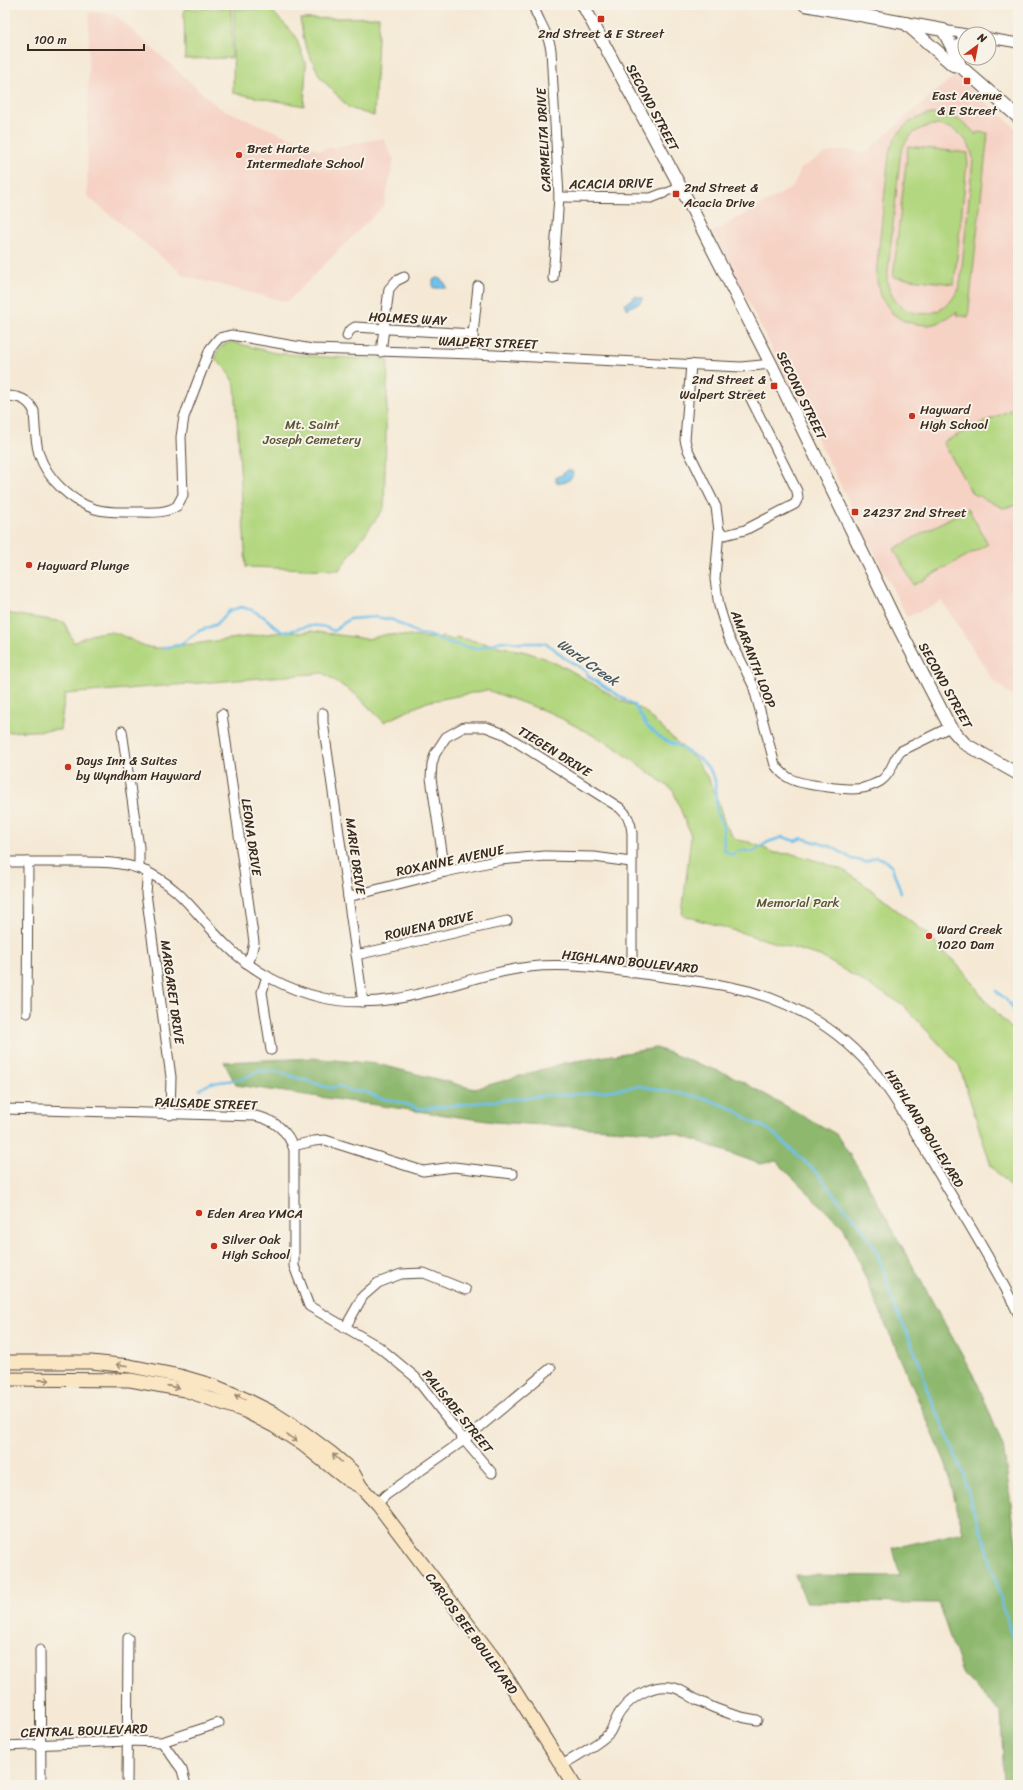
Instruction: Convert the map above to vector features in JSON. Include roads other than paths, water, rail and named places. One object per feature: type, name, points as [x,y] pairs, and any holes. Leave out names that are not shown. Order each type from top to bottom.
[{"type":"main road","name":"CARLOS BEE BOULEVARD","points":[[5,1362],[91,1362],[150,1370],[201,1382],[245,1399],[275,1414],[303,1432],[352,1471],[361,1487],[377,1504],[496,1661],[574,1785]]},
{"type":"main road","name":"CARLOS BEE BOULEVARD","points":[[5,1379],[130,1380],[184,1390],[245,1411],[274,1426],[302,1444],[346,1479],[361,1487]]},
{"type":"street","name":"CARMELITA DRIVE","points":[[533,5],[536,15],[548,37],[551,50],[559,197],[553,278]]},
{"type":"street","name":"SECOND STREET","points":[[583,5],[680,187],[771,364],[896,621],[950,727],[965,744],[1018,774]]},
{"type":"street","points":[[805,5],[957,33]]},
{"type":"street","points":[[905,23],[953,65],[957,64]]},
{"type":"street","points":[[937,51],[934,44],[935,39],[943,30]]},
{"type":"street","points":[[943,30],[957,59]]},
{"type":"street","points":[[997,39],[1018,43]]},
{"type":"street","points":[[962,66],[1018,117]]},
{"type":"street","points":[[664,193],[680,187]]},
{"type":"street","name":"ACACIA DRIVE","points":[[559,197],[651,198],[664,193]]},
{"type":"street","points":[[381,352],[389,289],[396,281],[404,277]]},
{"type":"street","points":[[474,354],[473,334],[478,286]]},
{"type":"street","name":"HOLMES WAY","points":[[347,336],[349,331],[355,328],[473,334]]},
{"type":"street","name":"WALPERT STREET","points":[[5,396],[20,397],[31,405],[34,411],[36,437],[40,454],[50,475],[73,497],[96,509],[108,512],[166,511],[177,506],[183,495],[181,437],[184,417],[210,350],[219,338],[231,335],[297,347],[381,352],[474,354],[741,366],[771,364]]},
{"type":"street","name":"AMARANTH LOOP","points":[[691,364],[687,409],[687,448],[716,507],[719,531],[715,579],[719,606],[728,635],[752,685],[775,765],[782,774],[792,780],[821,786],[862,788],[878,783],[884,779],[896,756],[901,751],[950,727]]},
{"type":"street","points":[[719,531],[725,535],[745,530],[795,504],[798,498],[797,491],[750,397]]},
{"type":"street","name":"MARIE DRIVE","points":[[323,713],[323,722],[363,1002]]},
{"type":"street","name":"LEONA DRIVE","points":[[222,714],[254,942],[251,956],[246,963]]},
{"type":"street","name":"TIEGEN DRIVE","points":[[445,872],[431,778],[432,764],[438,748],[446,737],[459,729],[473,726],[492,728],[504,734],[620,808],[627,815],[632,828],[632,973]]},
{"type":"street","points":[[122,731],[139,847],[138,868]]},
{"type":"street","name":"ROXANNE AVENUE","points":[[348,896],[500,860],[545,856],[594,857],[631,862]]},
{"type":"street","name":"HIGHLAND BOULEVARD","points":[[5,862],[115,863],[138,868],[148,872],[177,891],[227,947],[246,963],[291,988],[310,995],[343,1001],[385,1002],[408,998],[474,978],[531,967],[575,966],[726,986],[763,995],[804,1014],[825,1026],[851,1047],[874,1070],[896,1100],[1018,1313]]},
{"type":"street","points":[[27,1013],[28,862]]},
{"type":"street","name":"MARGARET DRIVE","points":[[148,872],[146,893],[171,1077],[170,1115]]},
{"type":"street","name":"ROWENA DRIVE","points":[[356,955],[507,921]]},
{"type":"street","points":[[267,976],[262,992],[271,1050]]},
{"type":"street","name":"PALISADE STREET","points":[[5,1109],[262,1118],[278,1126],[293,1146],[295,1162],[294,1266],[309,1306],[344,1328],[379,1347],[415,1377],[492,1473]]},
{"type":"street","points":[[293,1146],[325,1140],[423,1171],[454,1166],[513,1174]]},
{"type":"street","points":[[344,1328],[363,1296],[378,1283],[401,1274],[424,1273],[466,1290]]},
{"type":"street","points":[[377,1504],[388,1494],[464,1440],[551,1368]]},
{"type":"street","points":[[127,1785],[128,1638]]},
{"type":"street","points":[[40,1650],[42,1744],[41,1785]]},
{"type":"street","points":[[562,1765],[592,1746],[610,1732],[611,1727],[621,1710],[630,1700],[644,1692],[657,1688],[676,1689],[722,1712],[757,1720]]},
{"type":"street","points":[[162,1742],[219,1723]]},
{"type":"street","name":"CENTRAL BOULEVARD","points":[[5,1746],[128,1741],[162,1742],[182,1770],[186,1785]]},
{"type":"water","points":[[439,278],[445,283],[446,288],[433,288],[433,280]]},
{"type":"water","points":[[635,296],[643,298],[640,303],[628,309],[624,305]]},
{"type":"water","points":[[566,470],[572,471],[573,474],[570,479],[564,483],[556,482],[556,477],[562,475]]},
{"type":"waterway","name":"Ward Creek","points":[[163,649],[166,647],[180,645],[199,631],[217,624],[229,611],[241,607],[252,610],[264,617],[282,632],[315,626],[323,626],[334,631],[349,619],[376,617],[393,620],[419,634],[477,649],[502,641],[544,643],[586,671],[588,676],[634,705],[647,726],[662,739],[676,745],[700,759],[710,770],[715,780],[717,815],[723,825],[724,850],[731,855],[741,850],[753,852],[768,842],[783,837],[795,841],[802,838],[832,847],[852,859],[866,862],[876,857],[883,859],[892,867],[901,893]]},
{"type":"waterway","name":"Ward Creek","points":[[996,991],[1006,1000],[1014,1011],[1018,1036]]},
{"type":"waterway","points":[[200,1089],[211,1083],[243,1079],[258,1071],[279,1072],[330,1088],[340,1086],[352,1091],[363,1091],[379,1098],[396,1101],[420,1109],[549,1095],[583,1094],[640,1086],[704,1098],[733,1109],[753,1122],[766,1128],[777,1136],[819,1175],[861,1226],[877,1252],[895,1310],[902,1322],[921,1367],[927,1389],[963,1472],[971,1503],[987,1548],[1007,1622],[1018,1651]]},
{"type":"place","name":"2nd Street & E Street","points":[[601,19]]},
{"type":"place","name":"East Avenue & E Street","points":[[967,81]]},
{"type":"place","name":"Bret Harte Intermediate School","points":[[239,155]]},
{"type":"place","name":"2nd Street & Acacia Drive","points":[[676,194]]},
{"type":"place","name":"2nd Street & Walpert Street","points":[[774,386]]},
{"type":"place","name":"Hayward High School","points":[[912,416]]},
{"type":"place","name":"24237 2nd Street","points":[[855,512]]},
{"type":"place","name":"Hayward Plunge","points":[[29,565]]},
{"type":"place","name":"Days Inn & Suites by Wyndham Hayward","points":[[68,767]]},
{"type":"place","name":"Ward Creek 1020 Dam","points":[[929,936]]},
{"type":"place","name":"Eden Area YMCA","points":[[199,1213]]},
{"type":"place","name":"Silver Oak High School","points":[[214,1246]]},
{"type":"park label","name":"Mt. Saint Joseph Cemetery","points":[[312,432]]},
{"type":"park label","name":"Memorial Park","points":[[798,902]]}]
